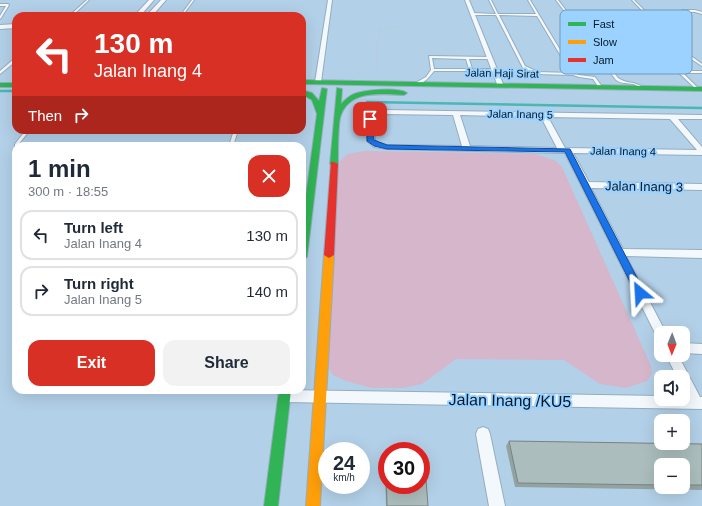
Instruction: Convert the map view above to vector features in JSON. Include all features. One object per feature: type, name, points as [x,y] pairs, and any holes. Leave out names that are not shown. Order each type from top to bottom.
[{"type":"main road","points":[[0,80],[12,80]]},
{"type":"main road","points":[[306,84],[328,87],[366,85],[376,82]]},
{"type":"main road","name":"Jalan Haji Sirat","points":[[306,89],[376,82],[500,84],[700,91]]},
{"type":"main road","points":[[0,84],[12,84]]},
{"type":"main road","name":"Jalan Haji Sirat","points":[[306,84],[328,87],[539,92],[700,91]]},
{"type":"main road","points":[[306,225],[320,113],[328,87]]},
{"type":"main road","points":[[328,87],[337,118]]},
{"type":"main road","points":[[312,506],[337,118],[342,105],[349,98],[369,93],[539,92]]},
{"type":"main road","points":[[306,93],[312,95],[317,100],[320,113]]},
{"type":"main road","points":[[271,506],[285,394]]},
{"type":"street","points":[[141,12],[152,0]]},
{"type":"street","points":[[153,12],[164,0]]},
{"type":"street","points":[[328,87],[330,0]]},
{"type":"street","points":[[467,0],[500,84]]},
{"type":"street","points":[[0,27],[12,26]]},
{"type":"street","name":"Jalan Inang 5","points":[[377,145],[371,141],[370,119],[376,114],[385,112],[702,117]]},
{"type":"street","points":[[456,113],[466,149]]},
{"type":"street","points":[[543,114],[586,185],[657,326]]},
{"type":"street","points":[[672,116],[702,152]]},
{"type":"street","name":"Jalan Inang 4","points":[[377,145],[387,147],[466,149],[702,152]]},
{"type":"street","name":"Jalan Inang 3","points":[[586,185],[702,187]]},
{"type":"street","points":[[620,252],[702,254]]},
{"type":"street","points":[[690,348],[702,349]]},
{"type":"street","points":[[676,362],[699,403]]},
{"type":"street","name":"Jalan Inang /KU5","points":[[294,394],[319,397],[699,403]]},
{"type":"street","points":[[483,434],[497,506]]},
{"type":"lane","points":[[74,12],[88,0]]},
{"type":"lane","points":[[184,12],[193,0]]},
{"type":"lane","points":[[490,0],[523,65],[526,68],[542,74],[573,74],[594,78],[601,88]]},
{"type":"lane","points":[[528,0],[560,52]]},
{"type":"lane","points":[[557,0],[565,10]]},
{"type":"lane","points":[[633,0],[643,10]]},
{"type":"lane","points":[[0,5],[8,5],[0,18]]},
{"type":"lane","points":[[692,11],[702,13]]},
{"type":"lane","points":[[472,14],[538,15]]},
{"type":"lane","points":[[418,83],[427,78],[433,70],[430,57],[490,58]]},
{"type":"lane","points":[[467,58],[471,70]]},
{"type":"lane","points":[[692,58],[702,65]]},
{"type":"lane","points":[[0,73],[12,62]]},
{"type":"lane","points":[[433,70],[495,70]]},
{"type":"lane","points":[[613,74],[621,82],[635,83],[642,88]]},
{"type":"lane","points":[[682,74],[700,91]]},
{"type":"lane","points":[[18,142],[25,134]]},
{"type":"path","points":[[376,82],[379,29],[406,26]]},
{"type":"shaded area","points":[[365,151],[536,154],[556,161],[562,167],[651,366],[652,374],[647,381],[626,388],[600,384],[564,360],[456,359],[422,384],[403,388],[372,388],[346,381],[333,375],[328,367],[339,162],[347,154]]},
{"type":"building","points":[[509,441],[654,443],[654,450],[690,450],[690,444],[702,444],[702,485],[690,485],[690,458],[654,458],[654,485],[518,483]]},
{"type":"building","points":[[387,494],[427,494],[428,506],[387,506]]},
{"type":"waterway","points":[[0,91],[12,91]]},
{"type":"waterway","points":[[367,102],[702,108]]},
{"type":"traffic: fast","points":[[306,82],[702,89]]},
{"type":"traffic: fast","points":[[0,85],[12,85]]},
{"type":"traffic: fast","points":[[306,226],[324,89]]},
{"type":"traffic: fast","points":[[334,164],[339,89]]},
{"type":"traffic: fast","points":[[338,116],[342,107],[348,100],[356,96],[375,92],[404,93]]},
{"type":"traffic: fast","points":[[306,93],[315,99],[320,113]]},
{"type":"traffic: fast","points":[[271,506],[285,394]]},
{"type":"traffic: slow","points":[[313,506],[329,255]]},
{"type":"traffic: jam","points":[[329,255],[334,164]]},
{"type":"route","points":[[370,119],[371,141],[377,145],[387,147],[568,150],[640,293]]}]
